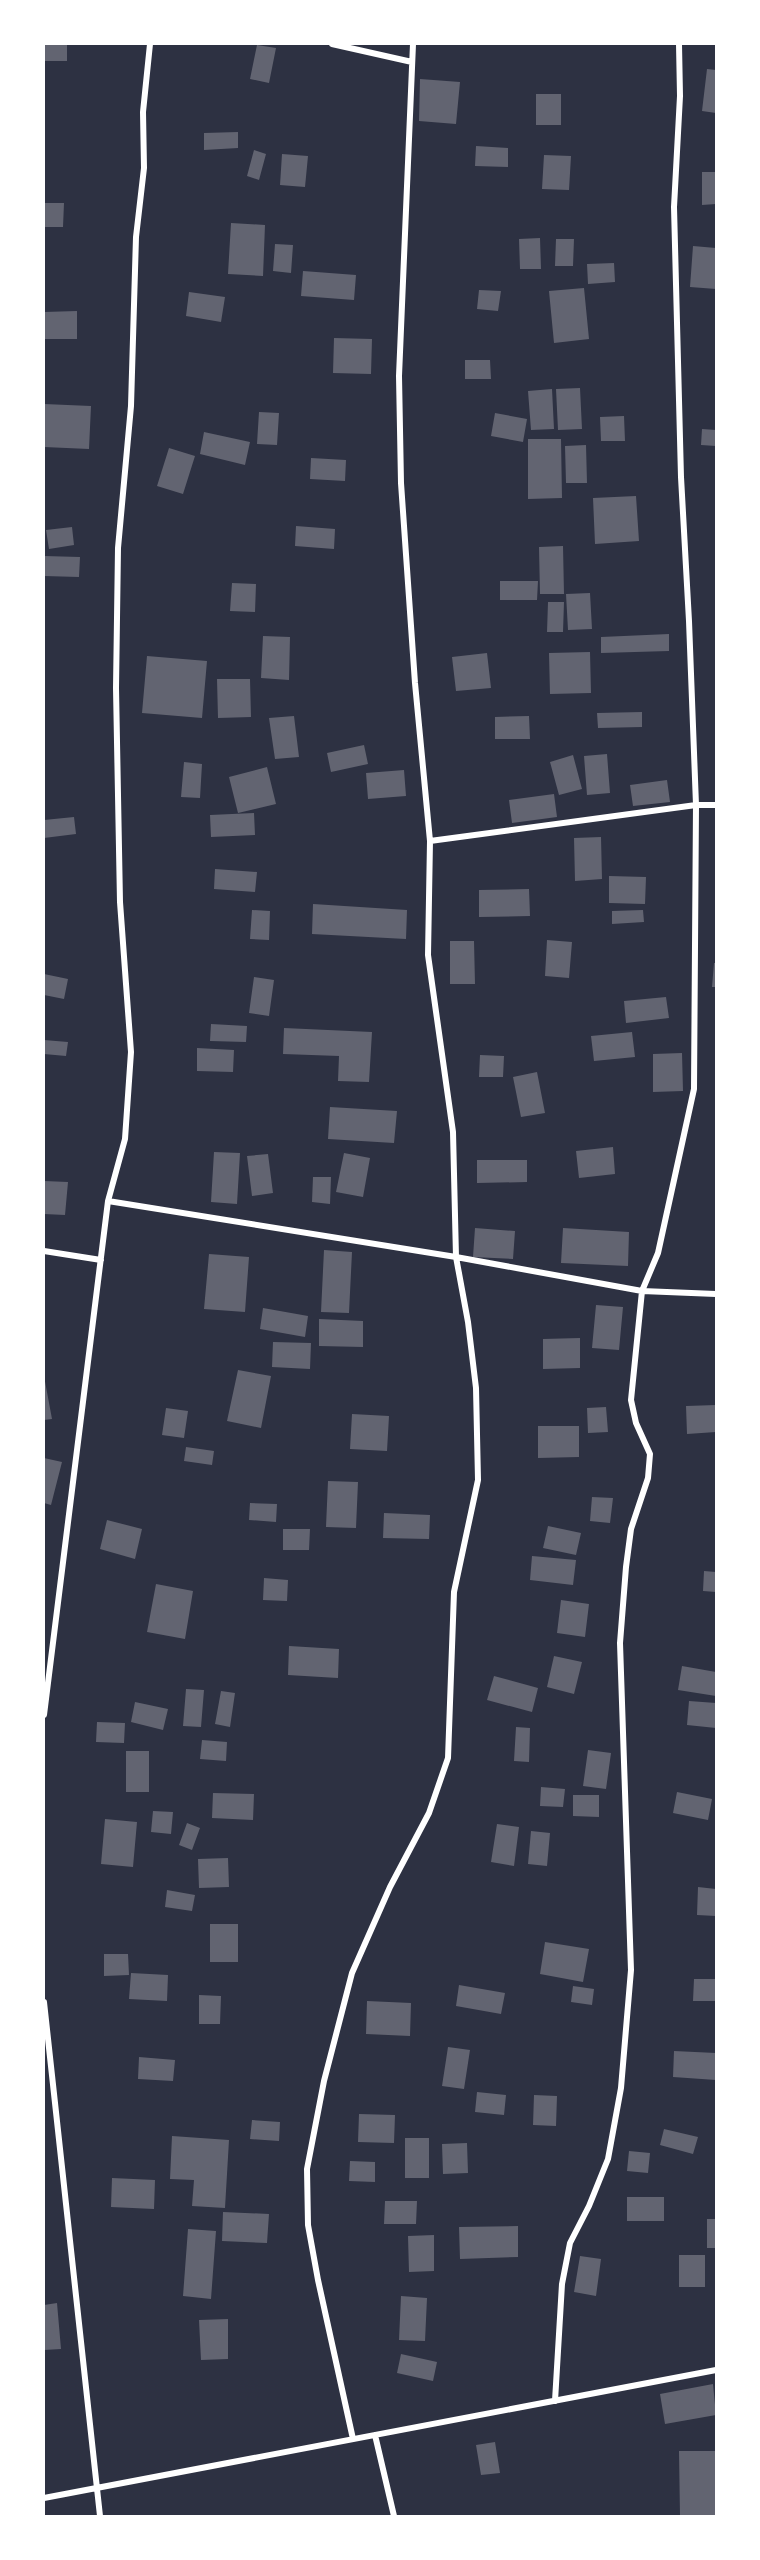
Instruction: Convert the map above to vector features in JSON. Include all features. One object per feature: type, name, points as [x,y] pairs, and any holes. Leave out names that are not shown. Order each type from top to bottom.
[{"type":"street","points":[[44,1715],[108,1201],[125,1139],[131,1052],[120,902],[116,688],[118,548],[131,406],[136,237],[144,168],[143,112],[150,44]]},
{"type":"street","points":[[332,44],[412,62]]},
{"type":"street","points":[[353,2439],[310,2236],[307,2169],[324,2081],[352,1973],[390,1887],[429,1813],[448,1758],[454,1592],[478,1480],[476,1388],[468,1323],[456,1257],[453,1132],[428,955],[430,841],[415,683],[401,483],[399,376],[413,44]]},
{"type":"street","points":[[555,2401],[562,2283],[570,2243],[589,2206],[608,2159],[621,2088],[630,1982],[620,1643],[631,1529],[648,1478],[650,1454],[636,1424],[631,1400],[642,1290],[658,1252],[694,1089],[696,805],[681,477],[674,207],[680,96],[679,44]]},
{"type":"street","points":[[430,841],[696,805],[717,805]]},
{"type":"street","points":[[108,1201],[456,1257],[642,1290],[717,1294]]},
{"type":"street","points":[[44,1251],[101,1260]]},
{"type":"street","points":[[44,2002],[99,2488],[100,2517]]},
{"type":"street","points":[[44,2498],[717,2370]]},
{"type":"street","points":[[375,2435],[394,2517]]},
{"type":"building","points":[[44,44],[67,44],[67,61],[44,61]]},
{"type":"building","points":[[257,45],[276,48],[269,83],[250,79]]},
{"type":"building","points":[[707,69],[716,70],[716,113],[702,111]]},
{"type":"building","points":[[420,79],[460,82],[456,124],[419,121]]},
{"type":"building","points":[[536,94],[561,94],[561,125],[536,125]]},
{"type":"building","points":[[238,132],[238,148],[204,150],[204,133]]},
{"type":"building","points":[[476,146],[508,148],[508,167],[475,166]]},
{"type":"building","points":[[254,150],[266,154],[259,180],[247,176]]},
{"type":"building","points":[[282,154],[308,156],[305,187],[280,185]]},
{"type":"building","points":[[544,155],[571,156],[569,190],[542,189]]},
{"type":"building","points":[[702,172],[716,172],[716,204],[702,205]]},
{"type":"building","points":[[44,203],[64,203],[63,227],[44,227]]},
{"type":"building","points":[[231,223],[265,225],[263,276],[228,274]]},
{"type":"building","points":[[540,238],[541,269],[520,269],[519,239]]},
{"type":"building","points":[[556,239],[574,239],[573,266],[555,266]]},
{"type":"building","points":[[275,244],[293,245],[291,273],[273,271]]},
{"type":"building","points":[[693,246],[716,248],[716,289],[690,287]]},
{"type":"building","points":[[614,263],[615,282],[588,284],[587,264]]},
{"type":"building","points":[[303,271],[356,275],[354,300],[301,296]]},
{"type":"building","points":[[584,288],[589,339],[554,343],[549,291]]},
{"type":"building","points":[[479,290],[501,291],[498,311],[477,309]]},
{"type":"building","points":[[189,292],[225,297],[221,322],[186,316]]},
{"type":"building","points":[[77,311],[77,339],[44,339],[44,312]]},
{"type":"building","points":[[334,338],[372,339],[371,374],[333,373]]},
{"type":"building","points":[[465,360],[490,360],[491,379],[465,379]]},
{"type":"building","points":[[580,388],[582,429],[558,430],[556,389]]},
{"type":"building","points":[[552,389],[554,429],[531,430],[528,391]]},
{"type":"building","points":[[44,404],[91,406],[89,449],[44,447]]},
{"type":"building","points":[[259,412],[279,413],[277,445],[257,444]]},
{"type":"building","points":[[495,413],[527,419],[523,442],[491,436]]},
{"type":"building","points":[[624,416],[625,441],[601,441],[600,417]]},
{"type":"building","points":[[702,429],[716,430],[716,446],[701,445]]},
{"type":"building","points":[[204,432],[250,442],[245,465],[200,454]]},
{"type":"building","points":[[528,439],[561,439],[562,498],[528,499]]},
{"type":"building","points":[[586,445],[587,483],[566,483],[565,446]]},
{"type":"building","points":[[169,448],[195,456],[183,494],[157,486]]},
{"type":"building","points":[[311,458],[346,460],[345,481],[310,479]]},
{"type":"building","points":[[636,496],[639,541],[595,544],[593,498]]},
{"type":"building","points":[[296,526],[335,529],[334,549],[295,546]]},
{"type":"building","points":[[72,527],[74,545],[49,549],[46,530]]},
{"type":"building","points":[[563,546],[564,594],[540,594],[539,547]]},
{"type":"building","points":[[44,556],[80,557],[79,577],[44,576]]},
{"type":"building","points":[[500,581],[538,581],[537,600],[500,600]]},
{"type":"building","points":[[232,583],[256,584],[255,612],[230,611]]},
{"type":"building","points":[[590,593],[592,629],[568,630],[566,594]]},
{"type":"building","points":[[548,602],[564,602],[563,632],[547,632]]},
{"type":"building","points":[[669,634],[669,651],[601,653],[601,637]]},
{"type":"building","points":[[263,636],[290,637],[289,680],[261,678]]},
{"type":"building","points":[[590,652],[591,693],[550,694],[549,653]]},
{"type":"building","points":[[487,653],[491,688],[456,691],[452,657]]},
{"type":"building","points":[[147,656],[207,661],[202,718],[142,713]]},
{"type":"building","points":[[217,679],[250,679],[251,717],[218,718]]},
{"type":"building","points":[[642,712],[642,727],[598,728],[597,713]]},
{"type":"building","points":[[294,716],[299,757],[275,759],[269,718]]},
{"type":"building","points":[[529,716],[530,739],[495,739],[495,717]]},
{"type":"building","points":[[364,745],[368,764],[331,772],[327,753]]},
{"type":"building","points":[[607,754],[610,793],[587,795],[584,756]]},
{"type":"building","points":[[573,755],[582,789],[559,795],[550,762]]},
{"type":"building","points":[[184,762],[202,764],[200,798],[181,797]]},
{"type":"building","points":[[267,767],[276,804],[238,813],[229,777]]},
{"type":"building","points":[[404,770],[406,796],[368,799],[366,773]]},
{"type":"building","points":[[667,780],[670,802],[633,806],[630,785]]},
{"type":"building","points":[[554,794],[557,817],[512,823],[509,800]]},
{"type":"building","points":[[254,813],[255,835],[211,837],[210,815]]},
{"type":"building","points":[[74,817],[76,834],[44,838],[44,820]]},
{"type":"building","points":[[601,837],[602,879],[575,881],[574,838]]},
{"type":"building","points":[[215,869],[257,872],[255,892],[214,889]]},
{"type":"building","points":[[609,876],[646,877],[645,904],[609,903]]},
{"type":"building","points":[[529,889],[530,916],[479,917],[479,890]]},
{"type":"building","points":[[313,904],[407,910],[406,939],[312,934]]},
{"type":"building","points":[[252,910],[270,911],[269,940],[250,939]]},
{"type":"building","points":[[643,910],[644,922],[612,924],[612,911]]},
{"type":"building","points":[[547,940],[572,942],[569,978],[545,976]]},
{"type":"building","points":[[450,941],[474,941],[475,984],[450,984]]},
{"type":"building","points":[[714,963],[716,963],[716,987],[712,987]]},
{"type":"building","points":[[44,974],[68,979],[64,999],[44,995]]},
{"type":"building","points":[[254,977],[274,980],[269,1016],[249,1013]]},
{"type":"building","points":[[666,997],[669,1018],[626,1023],[624,1001]]},
{"type":"building","points":[[211,1024],[247,1026],[246,1042],[210,1041]]},
{"type":"building","points":[[284,1028],[372,1032],[369,1082],[338,1081],[339,1056],[283,1054]]},
{"type":"building","points":[[632,1032],[635,1057],[594,1061],[591,1036]]},
{"type":"building","points":[[44,1040],[68,1042],[66,1056],[44,1054]]},
{"type":"building","points":[[197,1048],[234,1050],[233,1072],[197,1071]]},
{"type":"building","points":[[682,1053],[683,1091],[653,1092],[653,1054]]},
{"type":"building","points":[[480,1055],[504,1056],[503,1077],[479,1077]]},
{"type":"building","points":[[537,1072],[545,1113],[521,1117],[513,1077]]},
{"type":"building","points":[[330,1107],[397,1111],[394,1143],[328,1139]]},
{"type":"building","points":[[613,1147],[615,1174],[579,1178],[576,1151]]},
{"type":"building","points":[[214,1152],[240,1153],[237,1204],[211,1202]]},
{"type":"building","points":[[344,1153],[370,1158],[363,1197],[336,1192]]},
{"type":"building","points":[[268,1154],[273,1193],[252,1196],[247,1156]]},
{"type":"building","points":[[477,1160],[527,1160],[527,1182],[477,1183]]},
{"type":"building","points":[[313,1177],[331,1177],[330,1204],[312,1202]]},
{"type":"building","points":[[44,1181],[68,1182],[65,1215],[44,1214]]},
{"type":"building","points":[[475,1228],[515,1231],[513,1259],[473,1257]]},
{"type":"building","points":[[563,1228],[629,1232],[628,1266],[561,1263]]},
{"type":"building","points":[[324,1250],[352,1252],[349,1313],[321,1312]]},
{"type":"building","points":[[209,1254],[249,1257],[245,1312],[204,1309]]},
{"type":"building","points":[[596,1305],[623,1307],[619,1350],[592,1348]]},
{"type":"building","points":[[263,1308],[308,1316],[305,1337],[260,1329]]},
{"type":"building","points":[[319,1319],[363,1321],[363,1347],[319,1346]]},
{"type":"building","points":[[580,1338],[580,1368],[543,1369],[543,1339]]},
{"type":"building","points":[[273,1342],[311,1343],[310,1369],[272,1367]]},
{"type":"building","points":[[238,1370],[271,1376],[261,1428],[227,1421]]},
{"type":"building","points":[[44,1376],[52,1419],[44,1420]]},
{"type":"building","points":[[716,1405],[716,1432],[687,1434],[686,1406]]},
{"type":"building","points":[[606,1407],[608,1432],[588,1433],[587,1408]]},
{"type":"building","points":[[166,1408],[188,1411],[184,1438],[162,1435]]},
{"type":"building","points":[[352,1414],[389,1416],[387,1451],[350,1449]]},
{"type":"building","points":[[538,1426],[579,1426],[579,1457],[538,1458]]},
{"type":"building","points":[[186,1447],[214,1451],[212,1465],[184,1461]]},
{"type":"building","points":[[44,1458],[62,1462],[51,1505],[44,1503]]},
{"type":"building","points":[[328,1481],[358,1482],[356,1528],[326,1527]]},
{"type":"building","points":[[592,1497],[613,1498],[610,1523],[590,1521]]},
{"type":"building","points":[[250,1503],[277,1504],[276,1522],[249,1520]]},
{"type":"building","points":[[384,1513],[430,1515],[429,1539],[383,1538]]},
{"type":"building","points":[[107,1520],[142,1529],[135,1559],[100,1549]]},
{"type":"building","points":[[548,1526],[581,1533],[576,1555],[543,1548]]},
{"type":"building","points":[[283,1529],[310,1529],[309,1550],[283,1550]]},
{"type":"building","points":[[532,1556],[576,1560],[573,1585],[530,1580]]},
{"type":"building","points":[[704,1571],[716,1572],[716,1592],[703,1591]]},
{"type":"building","points":[[264,1578],[288,1580],[287,1601],[263,1600]]},
{"type":"building","points":[[156,1584],[193,1591],[185,1639],[147,1632]]},
{"type":"building","points":[[561,1600],[589,1604],[585,1637],[557,1633]]},
{"type":"building","points":[[289,1646],[339,1649],[338,1678],[288,1675]]},
{"type":"building","points":[[554,1656],[582,1662],[574,1694],[547,1687]]},
{"type":"building","points":[[682,1666],[716,1672],[716,1696],[678,1690]]},
{"type":"building","points":[[494,1676],[538,1688],[532,1712],[487,1700]]},
{"type":"building","points":[[186,1689],[204,1690],[201,1727],[183,1726]]},
{"type":"building","points":[[221,1691],[235,1693],[230,1727],[215,1724]]},
{"type":"building","points":[[689,1701],[716,1703],[716,1728],[687,1725]]},
{"type":"building","points":[[135,1702],[168,1709],[163,1730],[131,1722]]},
{"type":"building","points":[[97,1722],[125,1723],[124,1743],[96,1742]]},
{"type":"building","points":[[516,1727],[530,1728],[529,1762],[514,1761]]},
{"type":"building","points":[[202,1740],[227,1742],[226,1761],[200,1759]]},
{"type":"building","points":[[588,1750],[611,1753],[606,1789],[583,1786]]},
{"type":"building","points":[[126,1751],[149,1751],[149,1792],[126,1792]]},
{"type":"building","points":[[541,1787],[565,1789],[563,1807],[540,1806]]},
{"type":"building","points":[[677,1792],[712,1799],[708,1820],[673,1813]]},
{"type":"building","points":[[213,1793],[254,1794],[253,1820],[212,1818]]},
{"type":"building","points":[[573,1795],[599,1795],[599,1817],[573,1816]]},
{"type":"building","points":[[153,1811],[173,1812],[171,1834],[151,1832]]},
{"type":"building","points":[[105,1819],[137,1822],[133,1867],[101,1864]]},
{"type":"building","points":[[187,1823],[200,1828],[192,1850],[179,1845]]},
{"type":"building","points":[[497,1824],[519,1827],[514,1866],[491,1862]]},
{"type":"building","points":[[531,1831],[550,1833],[547,1866],[528,1864]]},
{"type":"building","points":[[228,1858],[229,1887],[199,1888],[198,1859]]},
{"type":"building","points":[[698,1887],[716,1889],[716,1916],[697,1915]]},
{"type":"building","points":[[167,1890],[195,1895],[192,1911],[165,1907]]},
{"type":"building","points":[[210,1924],[238,1924],[238,1962],[210,1962]]},
{"type":"building","points":[[545,1942],[589,1949],[583,1982],[540,1974]]},
{"type":"building","points":[[104,1954],[128,1954],[129,1975],[104,1976]]},
{"type":"building","points":[[131,1973],[168,1975],[167,2001],[129,1999]]},
{"type":"building","points":[[694,1979],[716,1979],[716,2001],[693,2001]]},
{"type":"building","points":[[459,1985],[505,1993],[501,2014],[456,2006]]},
{"type":"building","points":[[573,1986],[594,1989],[592,2005],[571,2002]]},
{"type":"building","points":[[199,1995],[221,1996],[220,2024],[199,2024]]},
{"type":"building","points":[[367,2001],[411,2003],[410,2036],[366,2034]]},
{"type":"building","points":[[448,2047],[470,2050],[464,2089],[442,2086]]},
{"type":"building","points":[[674,2051],[716,2053],[716,2080],[673,2077]]},
{"type":"building","points":[[139,2057],[175,2060],[173,2081],[138,2079]]},
{"type":"building","points":[[477,2092],[506,2095],[504,2115],[475,2112]]},
{"type":"building","points":[[534,2095],[557,2096],[556,2126],[533,2125]]},
{"type":"building","points":[[359,2114],[395,2115],[394,2143],[358,2142]]},
{"type":"building","points":[[252,2120],[280,2122],[279,2141],[250,2139]]},
{"type":"building","points":[[664,2129],[698,2137],[693,2154],[660,2145]]},
{"type":"building","points":[[172,2136],[229,2140],[225,2208],[192,2206],[194,2180],[170,2179]]},
{"type":"building","points":[[405,2138],[429,2138],[429,2178],[405,2178]]},
{"type":"building","points":[[467,2143],[468,2173],[443,2174],[442,2144]]},
{"type":"building","points":[[629,2151],[650,2153],[648,2173],[627,2171]]},
{"type":"building","points":[[350,2161],[375,2162],[375,2182],[349,2181]]},
{"type":"building","points":[[112,2178],[155,2180],[154,2209],[111,2207]]},
{"type":"building","points":[[627,2197],[664,2197],[664,2221],[627,2221]]},
{"type":"building","points":[[385,2201],[417,2201],[416,2224],[384,2224]]},
{"type":"building","points":[[223,2212],[269,2214],[267,2243],[222,2241]]},
{"type":"building","points":[[707,2219],[716,2219],[716,2248],[707,2248]]},
{"type":"building","points":[[518,2226],[518,2257],[460,2259],[459,2227]]},
{"type":"building","points":[[188,2229],[216,2231],[211,2299],[183,2296]]},
{"type":"building","points":[[434,2235],[434,2271],[409,2272],[408,2236]]},
{"type":"building","points":[[679,2255],[705,2255],[705,2287],[679,2287]]},
{"type":"building","points":[[580,2256],[601,2259],[596,2296],[574,2292]]},
{"type":"building","points":[[401,2296],[427,2298],[425,2341],[399,2340]]},
{"type":"building","points":[[57,2303],[61,2349],[44,2350],[44,2305]]},
{"type":"building","points":[[228,2319],[228,2359],[201,2360],[199,2320]]},
{"type":"building","points":[[401,2354],[437,2362],[433,2381],[397,2373]]},
{"type":"building","points":[[713,2384],[716,2415],[665,2424],[660,2394]]},
{"type":"building","points":[[495,2442],[500,2473],[481,2475],[476,2445]]},
{"type":"building","points":[[679,2451],[716,2451],[716,2516],[680,2516]]}]
